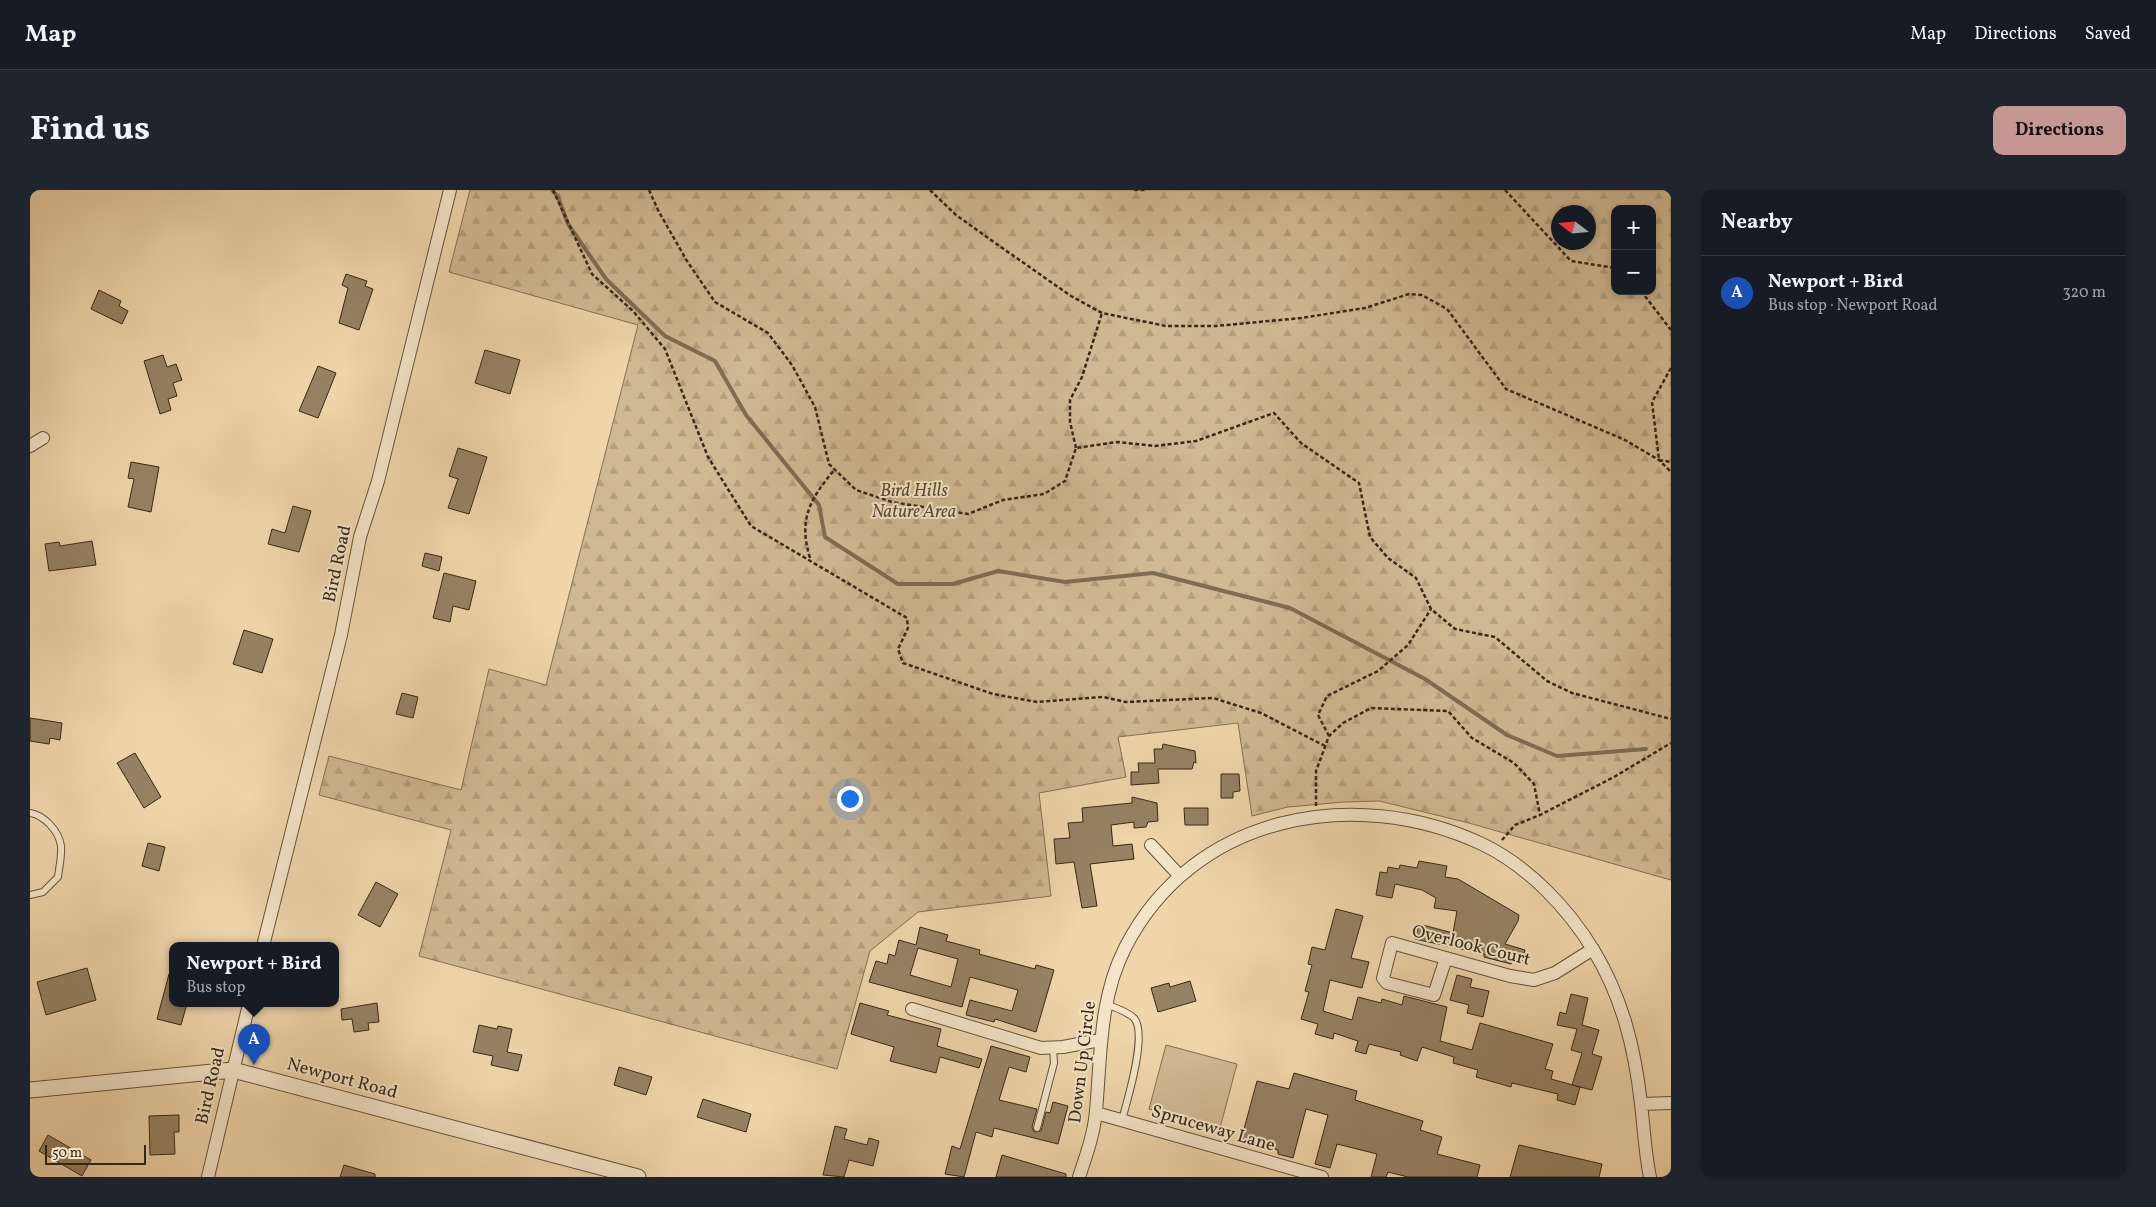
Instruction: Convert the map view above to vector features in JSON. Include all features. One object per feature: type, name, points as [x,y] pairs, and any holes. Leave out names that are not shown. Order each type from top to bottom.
[{"type":"street","name":"Bird Road","points":[[264,942],[341,635],[360,537],[378,481],[450,190]]},
{"type":"street","points":[[30,446],[43,438]]},
{"type":"street","name":"Down Up Circle","points":[[1080,1177],[1090,1146],[1096,1113],[1100,1040],[1112,979],[1125,947],[1142,920],[1179,875],[1229,841],[1278,823],[1316,817],[1385,815],[1433,826],[1483,845],[1493,851],[1524,872],[1556,900],[1593,949],[1614,987],[1634,1052],[1650,1177]]},
{"type":"street","points":[[1151,845],[1179,875]]},
{"type":"street","name":"Overlook Court","points":[[1446,958],[1434,995],[1387,983],[1384,978],[1392,943],[1534,980],[1555,973],[1593,949]]},
{"type":"street","name":"Bird Road","points":[[208,1177],[248,1007]]},
{"type":"street","points":[[912,1008],[1041,1048],[1100,1040]]},
{"type":"street","name":"Newport Road","points":[[30,1090],[233,1070],[638,1177]]},
{"type":"street","points":[[1641,1104],[1671,1103]]},
{"type":"street","name":"Spruceway Lane","points":[[1096,1113],[1322,1177]]},
{"type":"lane","points":[[30,813],[37,814],[52,826],[61,846],[58,877],[43,892],[30,895]]},
{"type":"lane","points":[[1107,1004],[1134,1018],[1138,1025],[1136,1062],[1122,1120]]},
{"type":"lane","points":[[1037,1128],[1054,1063],[1053,1047]]},
{"type":"path","points":[[553,190],[592,274],[633,311],[664,349],[708,457],[751,526],[907,618],[908,628],[898,649],[903,663],[993,694],[1037,702],[1104,697],[1126,702],[1213,698],[1261,713],[1325,746]]},
{"type":"path","points":[[649,190],[659,212],[687,261],[715,302],[768,333],[792,365],[815,407],[830,464],[856,490],[892,502],[968,514],[1003,500],[1044,494],[1066,481],[1076,448],[1070,422],[1070,400],[1082,377],[1102,313]]},
{"type":"path","points":[[930,190],[956,215],[1071,296],[1102,313],[1166,326],[1216,326],[1301,318],[1364,308],[1409,294],[1422,295],[1447,309],[1506,389],[1624,440],[1659,460],[1671,472]]},
{"type":"path","points":[[1134,190],[1146,190]]},
{"type":"path","points":[[1505,190],[1571,261],[1611,267]]},
{"type":"path","points":[[1645,295],[1671,330]]},
{"type":"path","points":[[1659,460],[1652,402],[1671,368]]},
{"type":"path","points":[[1076,448],[1117,442],[1155,446],[1196,441],[1274,413],[1302,443],[1359,483],[1370,537],[1388,558],[1416,578],[1432,608],[1455,629],[1495,637],[1548,681],[1572,693],[1671,719]]},
{"type":"path","points":[[1659,460],[1671,462]]},
{"type":"path","points":[[811,560],[805,540],[806,518],[815,494],[834,469]]},
{"type":"path","points":[[1329,736],[1318,716],[1327,696],[1378,671],[1408,645],[1432,608]]},
{"type":"path","points":[[1316,817],[1316,771],[1329,736],[1343,723],[1371,708],[1417,712],[1448,711],[1472,738],[1514,762],[1534,784],[1540,815]]},
{"type":"path","points":[[1493,851],[1515,825],[1540,815],[1614,777],[1671,743]]},
{"type":"green space","name":"Bird Hills Nature Area","points":[[470,190],[1671,190],[1671,880],[1465,822],[1379,801],[1288,807],[1252,816],[1238,723],[1118,737],[1126,777],[1039,793],[1051,896],[918,912],[870,951],[837,1069],[419,956],[451,830],[319,795],[329,756],[461,790],[489,669],[546,685],[638,325],[449,272]]},
{"type":"green space","points":[[1166,1045],[1237,1064],[1220,1128],[1149,1109]]},
{"type":"building","points":[[346,274],[367,281],[365,286],[373,289],[359,330],[339,323],[348,288],[342,285]]},
{"type":"building","points":[[99,290],[121,301],[119,306],[128,311],[122,324],[91,309]]},
{"type":"building","points":[[485,350],[520,360],[510,394],[475,383]]},
{"type":"building","points":[[163,355],[167,367],[176,364],[182,380],[173,383],[177,396],[168,399],[171,410],[160,414],[144,361]]},
{"type":"building","points":[[318,366],[336,373],[318,418],[299,411]]},
{"type":"building","points":[[458,448],[487,457],[469,514],[448,508],[458,479],[449,476]]},
{"type":"building","points":[[131,462],[159,467],[151,512],[128,507],[134,479],[128,478]]},
{"type":"building","points":[[293,506],[311,511],[299,552],[268,544],[272,529],[285,533]]},
{"type":"building","points":[[92,541],[96,565],[49,571],[45,544],[59,542],[60,546]]},
{"type":"building","points":[[425,553],[442,557],[439,571],[422,566]]},
{"type":"building","points":[[444,573],[476,581],[469,610],[453,606],[450,622],[433,618]]},
{"type":"building","points":[[244,630],[273,639],[262,673],[233,664]]},
{"type":"building","points":[[402,693],[418,697],[413,718],[396,714]]},
{"type":"building","points":[[30,718],[62,723],[60,740],[50,738],[49,744],[30,741]]},
{"type":"building","points":[[1163,744],[1195,751],[1196,763],[1194,762],[1192,769],[1158,769],[1159,783],[1131,785],[1131,772],[1139,772],[1138,763],[1155,763],[1154,749],[1162,749]]},
{"type":"building","points":[[135,753],[161,797],[144,808],[117,763]]},
{"type":"building","points":[[1221,774],[1239,774],[1240,791],[1233,792],[1233,798],[1221,798]]},
{"type":"building","points":[[1132,797],[1157,803],[1158,821],[1148,822],[1146,827],[1134,828],[1134,822],[1111,825],[1113,846],[1132,844],[1134,859],[1090,864],[1097,906],[1082,908],[1074,862],[1056,864],[1054,839],[1070,838],[1068,823],[1083,822],[1082,808],[1132,803]]},
{"type":"building","points":[[1184,808],[1208,808],[1208,825],[1185,825]]},
{"type":"building","points":[[148,843],[165,847],[159,871],[142,866]]},
{"type":"building","points":[[1419,861],[1447,866],[1445,877],[1458,879],[1519,915],[1518,921],[1505,944],[1525,950],[1521,964],[1512,961],[1511,964],[1484,957],[1484,954],[1415,939],[1419,924],[1453,933],[1457,911],[1434,908],[1436,898],[1422,890],[1395,884],[1392,898],[1376,895],[1380,872],[1387,873],[1388,867],[1399,869],[1400,865],[1417,868]]},
{"type":"building","points":[[376,882],[398,894],[380,927],[358,915]]},
{"type":"building","points":[[1336,909],[1363,916],[1351,958],[1369,962],[1362,988],[1330,980],[1323,1011],[1352,1020],[1358,997],[1381,1003],[1382,999],[1402,1005],[1404,996],[1447,1007],[1440,1041],[1472,1050],[1480,1023],[1553,1044],[1545,1069],[1553,1071],[1551,1079],[1580,1087],[1575,1105],[1557,1100],[1558,1094],[1512,1083],[1511,1087],[1476,1077],[1478,1070],[1453,1063],[1454,1057],[1422,1047],[1417,1061],[1400,1055],[1401,1052],[1369,1044],[1366,1054],[1355,1051],[1358,1041],[1334,1033],[1333,1039],[1315,1034],[1318,1024],[1301,1019],[1309,992],[1305,991],[1312,965],[1308,964],[1312,947],[1325,950]]},
{"type":"building","points":[[920,927],[948,935],[946,941],[980,950],[979,954],[1035,969],[1036,965],[1054,970],[1036,1032],[995,1019],[994,1022],[966,1015],[970,1000],[1012,1011],[1018,990],[970,977],[962,1007],[869,982],[876,961],[887,964],[889,954],[895,956],[899,940],[916,945]],"holes":[[[918,948],[958,959],[951,987],[910,975]]]},
{"type":"building","points":[[87,968],[96,1000],[46,1015],[37,982]]},
{"type":"building","points":[[169,974],[169,1007],[186,1007],[181,1025],[157,1019]]},
{"type":"building","points":[[1457,975],[1472,979],[1470,987],[1489,991],[1483,1017],[1467,1013],[1469,1005],[1450,1000]]},
{"type":"building","points":[[1190,981],[1196,1001],[1158,1012],[1151,988],[1169,983],[1170,987]]},
{"type":"building","points":[[1571,994],[1588,998],[1582,1025],[1599,1030],[1592,1054],[1602,1057],[1592,1090],[1572,1085],[1582,1053],[1571,1050],[1577,1029],[1557,1025],[1560,1012],[1566,1014]]},
{"type":"building","points":[[377,1003],[379,1022],[368,1023],[369,1030],[354,1032],[352,1019],[342,1020],[341,1009]]},
{"type":"building","points":[[860,1003],[889,1011],[887,1015],[941,1029],[937,1046],[982,1059],[979,1068],[940,1057],[936,1073],[890,1061],[894,1047],[851,1034]]},
{"type":"building","points":[[479,1025],[497,1029],[498,1026],[512,1029],[507,1052],[522,1055],[518,1071],[491,1065],[493,1056],[473,1052]]},
{"type":"building","points":[[991,1046],[1030,1057],[1026,1072],[1009,1067],[999,1100],[1037,1109],[1032,1127],[1034,1132],[1041,1131],[1046,1112],[1050,1113],[1053,1102],[1068,1106],[1058,1144],[994,1128],[992,1137],[976,1132],[964,1177],[945,1174],[952,1146],[960,1149]]},
{"type":"building","points":[[619,1067],[652,1077],[646,1095],[614,1085]]},
{"type":"building","points":[[1294,1073],[1357,1091],[1355,1100],[1423,1121],[1420,1130],[1442,1137],[1437,1154],[1480,1165],[1477,1177],[1408,1177],[1388,1172],[1386,1177],[1371,1177],[1377,1154],[1337,1144],[1330,1168],[1315,1164],[1328,1115],[1306,1109],[1293,1158],[1278,1154],[1278,1150],[1241,1140],[1257,1081],[1289,1089]]},
{"type":"building","points":[[703,1099],[751,1114],[746,1132],[697,1117]]},
{"type":"building","points":[[179,1115],[179,1132],[174,1132],[175,1154],[150,1155],[149,1116]]},
{"type":"building","points":[[835,1126],[847,1129],[844,1139],[867,1145],[869,1138],[879,1141],[873,1166],[849,1160],[844,1177],[823,1175]]},
{"type":"building","points":[[48,1135],[91,1160],[82,1176],[39,1151]]},
{"type":"building","points":[[1519,1145],[1602,1164],[1599,1177],[1510,1177]]},
{"type":"building","points":[[1002,1155],[1066,1174],[1066,1177],[996,1177]]},
{"type":"building","points":[[344,1165],[375,1174],[375,1177],[340,1177]]},
{"type":"waterway","points":[[552,190],[558,197],[568,224],[606,279],[665,336],[715,361],[746,415],[819,505],[825,537],[898,584],[953,584],[998,571],[1065,582],[1153,573],[1290,608],[1425,679],[1507,735],[1557,756],[1646,749]]},
{"type":"place","name":"Newport + Bird","points":[[254,1065]]}]
